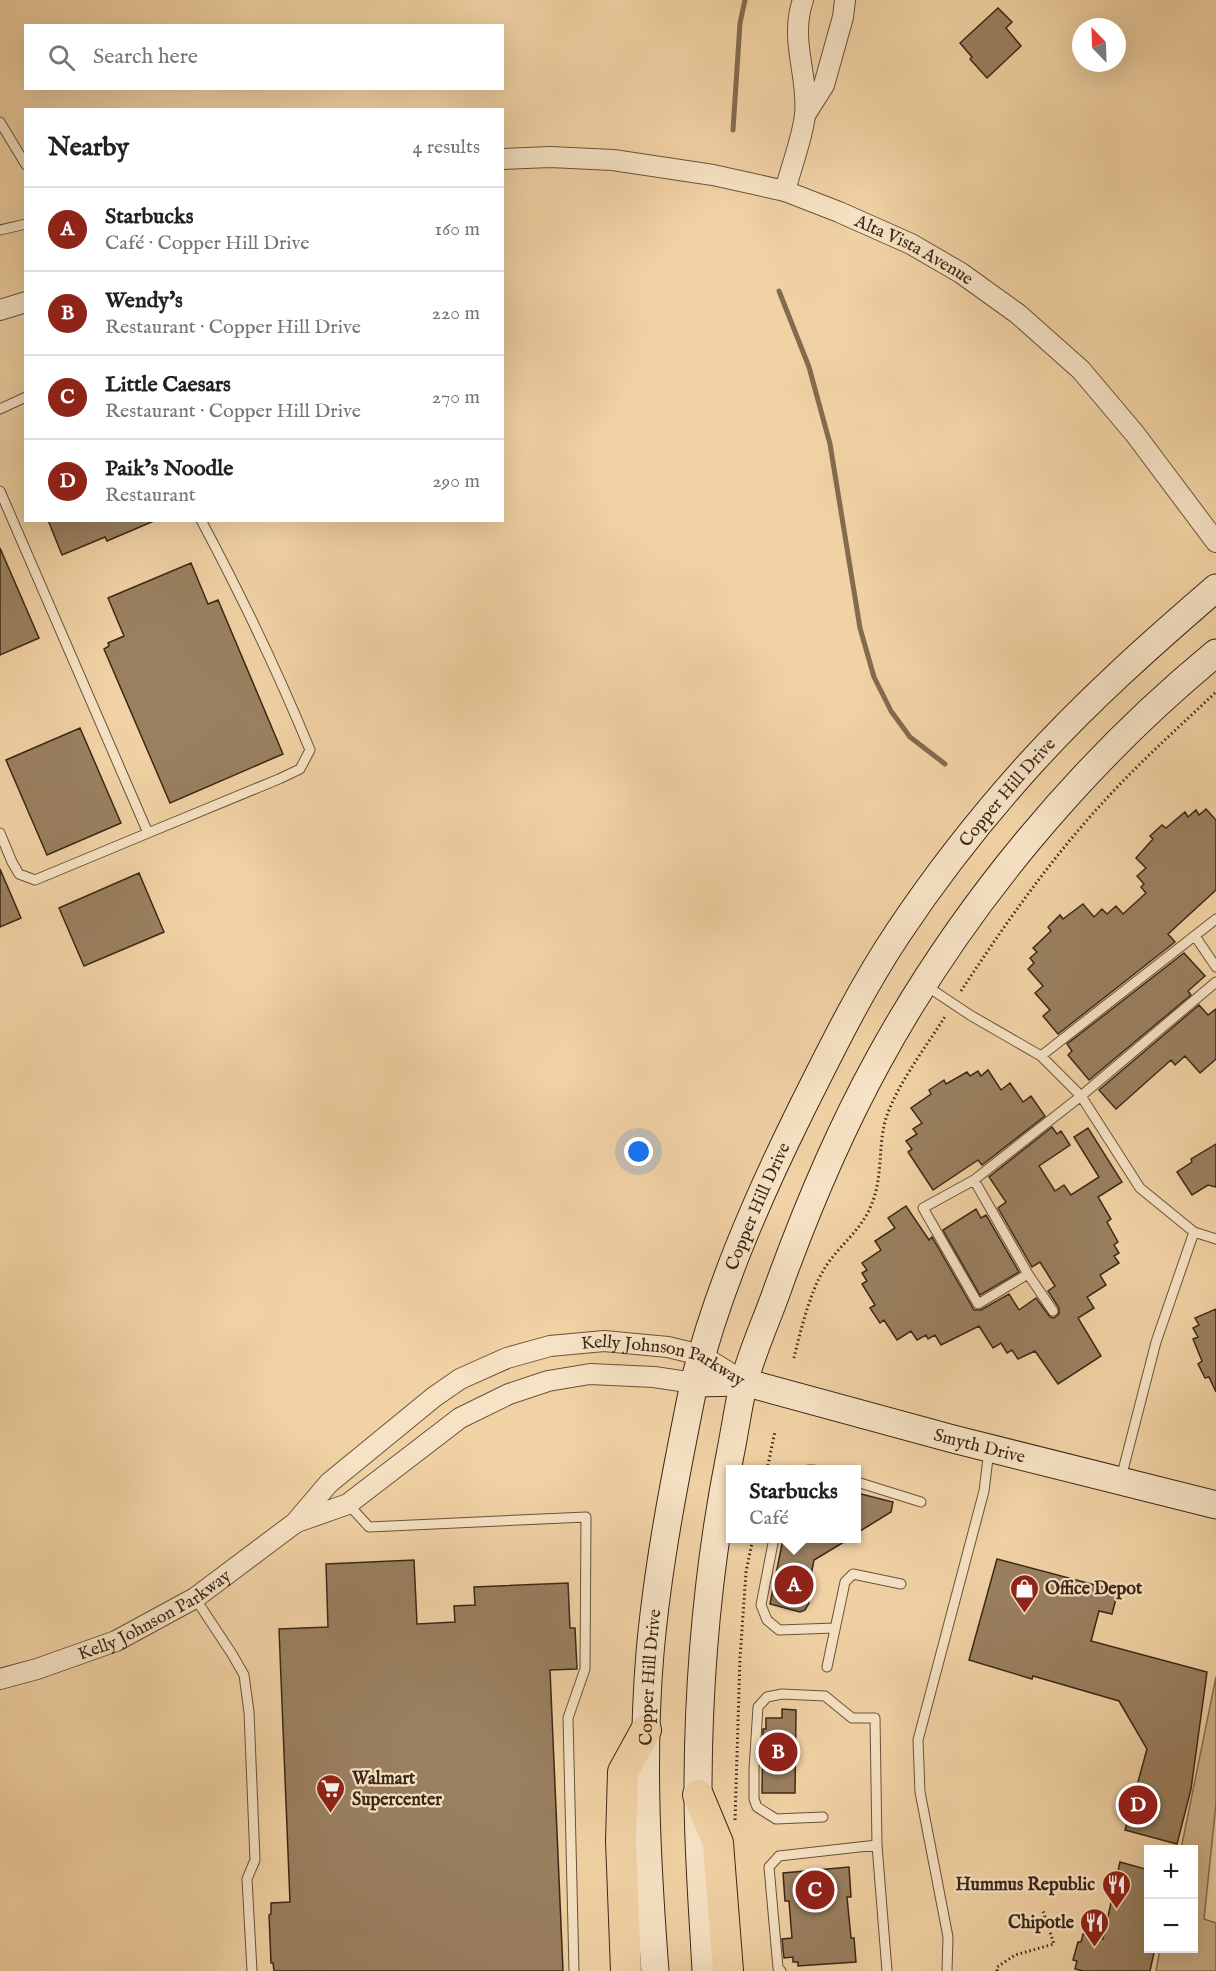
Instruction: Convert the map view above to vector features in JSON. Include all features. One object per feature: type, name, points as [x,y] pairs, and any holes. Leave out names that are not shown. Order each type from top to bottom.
[{"type":"main road","name":"Copper Hill Drive","points":[[655,1971],[646,1805],[646,1730],[650,1654],[659,1568],[694,1383],[701,1355],[741,1239],[784,1144],[836,1040],[898,934],[976,827],[1029,765],[1134,658],[1216,588]]},
{"type":"main road","points":[[728,1465],[744,1382],[797,1237],[840,1138],[878,1062],[923,984],[965,922],[1066,796],[1125,735],[1182,681],[1216,653]]},
{"type":"main road","name":"Kelly Johnson Parkway","points":[[694,1383],[744,1382]]},
{"type":"main road","name":"Smyth Drive","points":[[744,1382],[989,1448],[1216,1505]]},
{"type":"main road","points":[[706,1971],[698,1794],[702,1655],[709,1588],[726,1475]]},
{"type":"main road","points":[[626,1971],[621,1841],[623,1772],[646,1730]]},
{"type":"main road","points":[[698,1794],[718,1844],[728,1971]]},
{"type":"street","points":[[784,191],[804,116],[805,89],[797,40],[803,0]]},
{"type":"street","points":[[804,116],[824,85],[843,17],[845,0]]},
{"type":"street","name":"Alta Vista Avenue","points":[[504,159],[550,157],[613,160],[713,175],[784,191],[839,212],[911,244],[962,273],[1018,314],[1081,370],[1135,434],[1216,542]]},
{"type":"street","points":[[0,310],[24,303]]},
{"type":"street","name":"Kelly Johnson Parkway","points":[[0,1679],[37,1670],[116,1641],[195,1598],[295,1523],[329,1483],[434,1397],[460,1379],[507,1358],[550,1346],[604,1341],[668,1347],[701,1355],[744,1382]]},
{"type":"street","name":"Kelly Johnson Parkway","points":[[295,1523],[348,1504],[460,1418],[509,1394],[548,1381],[590,1374],[654,1377],[694,1383]]},
{"type":"lane","points":[[0,122],[24,162]]},
{"type":"lane","points":[[0,230],[24,224]]},
{"type":"lane","points":[[0,409],[24,398]]},
{"type":"lane","points":[[0,491],[148,833]]},
{"type":"lane","points":[[0,833],[19,874],[35,880],[300,769],[310,750],[283,686],[202,522]]},
{"type":"lane","points":[[1041,1056],[1216,919]]},
{"type":"lane","points":[[1195,936],[1216,967]]},
{"type":"lane","points":[[1028,1274],[978,1304],[923,1208],[974,1180],[1082,1096],[1216,982]]},
{"type":"lane","points":[[923,984],[1041,1056],[1082,1096],[1140,1188],[1194,1232],[1216,1239]]},
{"type":"lane","points":[[974,1180],[1028,1274],[1053,1311]]},
{"type":"lane","points":[[1120,1481],[1156,1342],[1194,1232]]},
{"type":"lane","points":[[946,1971],[948,1937],[920,1792],[918,1740],[984,1491],[989,1448]]},
{"type":"lane","points":[[861,1483],[921,1502]]},
{"type":"lane","points":[[348,1504],[369,1527],[586,1517],[585,1669],[568,1718],[574,1971]]},
{"type":"lane","points":[[773,1543],[761,1605],[766,1620],[779,1630],[835,1628]]},
{"type":"lane","points":[[827,1667],[845,1582],[853,1574],[901,1584]]},
{"type":"lane","points":[[195,1598],[244,1675],[249,1712],[255,1860],[247,1879],[252,1971]]},
{"type":"lane","points":[[823,1817],[776,1819],[757,1807],[754,1799],[754,1768],[758,1707],[766,1697],[782,1694],[825,1696],[852,1718],[875,1718],[877,1845],[887,1971]]},
{"type":"lane","points":[[781,1971],[778,1968],[770,1867],[779,1856],[877,1845]]},
{"type":"path","points":[[768,1465],[775,1431]]},
{"type":"path","points":[[997,1971],[997,1967],[1015,1955],[1054,1944],[1043,1911]]},
{"type":"shaded area","points":[[1216,1677],[1216,1804],[1204,1919],[1216,1923],[1216,1971],[1156,1971],[1159,1953],[1198,1953],[1198,1845],[1182,1845]]},
{"type":"building","points":[[998,8],[1012,22],[1006,28],[1021,46],[987,78],[970,59],[972,57],[960,43]]},
{"type":"building","points":[[49,522],[152,522],[107,541],[105,537],[62,555]]},
{"type":"building","points":[[0,548],[39,638],[0,655]]},
{"type":"building","points":[[191,563],[208,604],[218,600],[283,754],[170,803],[104,649],[109,646],[108,643],[124,636],[108,598]]},
{"type":"building","points":[[80,728],[121,823],[47,855],[6,760]]},
{"type":"building","points":[[1206,809],[1216,820],[1216,890],[1168,934],[1175,942],[1058,1034],[1043,1016],[1050,1010],[1035,993],[1043,986],[1028,969],[1034,963],[1030,958],[1037,952],[1033,948],[1051,931],[1048,927],[1060,915],[1063,919],[1083,904],[1094,917],[1102,909],[1107,914],[1116,906],[1123,914],[1146,893],[1141,887],[1144,884],[1137,876],[1146,868],[1136,858],[1153,839],[1150,836],[1162,825],[1166,828],[1185,812],[1188,817],[1196,810],[1199,815]]},
{"type":"building","points":[[0,869],[21,918],[0,927]]},
{"type":"building","points":[[139,873],[164,932],[84,966],[59,908]]},
{"type":"building","points":[[1184,953],[1205,976],[1188,991],[1191,995],[1089,1080],[1068,1055],[1072,1051],[1067,1044]]},
{"type":"building","points":[[1199,1005],[1208,1015],[1216,1009],[1216,1059],[1200,1073],[1185,1056],[1175,1065],[1171,1060],[1116,1109],[1099,1090]]},
{"type":"building","points":[[988,1070],[1001,1090],[1010,1083],[1023,1102],[1031,1096],[1045,1116],[982,1165],[978,1160],[933,1190],[908,1152],[912,1149],[906,1141],[917,1134],[913,1129],[922,1123],[911,1108],[931,1094],[929,1090],[944,1080],[946,1084],[967,1072],[970,1076],[978,1071],[981,1076]]},
{"type":"building","points":[[1052,1127],[1057,1134],[1061,1131],[1070,1145],[1039,1166],[1055,1191],[1064,1185],[1071,1195],[1099,1177],[1074,1137],[1088,1128],[1122,1182],[1098,1197],[1111,1219],[1107,1222],[1118,1242],[1114,1245],[1119,1253],[1114,1256],[1119,1263],[1100,1275],[1106,1285],[1087,1297],[1094,1308],[1078,1318],[1101,1356],[1058,1384],[1035,1351],[1018,1359],[1012,1350],[1007,1353],[1001,1343],[993,1348],[979,1326],[941,1345],[935,1335],[928,1339],[926,1335],[917,1340],[911,1331],[897,1340],[884,1320],[880,1323],[870,1308],[875,1305],[862,1284],[867,1281],[862,1273],[867,1270],[862,1263],[881,1250],[875,1241],[895,1228],[888,1218],[906,1206],[929,1240],[932,1237],[974,1310],[981,1310],[1009,1294],[1019,1310],[1036,1298],[1050,1317],[1054,1318],[1059,1314],[1059,1308],[1048,1291],[1055,1286],[1040,1262],[1032,1267],[998,1208],[1006,1202],[989,1177]]},
{"type":"building","points":[[1216,1144],[1216,1187],[1208,1185],[1192,1195],[1177,1172],[1192,1162],[1191,1159]]},
{"type":"building","points":[[976,1209],[981,1218],[986,1215],[1019,1272],[980,1295],[943,1230]]},
{"type":"building","points":[[1216,1309],[1216,1392],[1209,1377],[1205,1378],[1198,1364],[1202,1361],[1193,1339],[1198,1337],[1193,1328],[1199,1325],[1195,1318]]},
{"type":"building","points":[[861,1494],[893,1502],[891,1512],[861,1531]]},
{"type":"building","points":[[782,1543],[842,1543],[814,1560],[808,1591],[809,1603],[805,1610],[800,1612],[770,1604]]},
{"type":"building","points":[[997,1559],[1118,1591],[1112,1614],[1099,1611],[1091,1641],[1207,1672],[1191,1789],[1177,1844],[1125,1830],[1133,1789],[1136,1789],[1147,1749],[1119,1701],[969,1660]]},
{"type":"building","points":[[414,1560],[417,1624],[455,1622],[454,1606],[475,1605],[474,1587],[568,1583],[570,1628],[575,1628],[577,1669],[550,1670],[563,1971],[274,1971],[273,1963],[271,1963],[269,1915],[271,1914],[271,1903],[290,1902],[279,1629],[328,1627],[326,1564]]},
{"type":"building","points":[[782,1709],[796,1710],[795,1793],[762,1793],[763,1729],[766,1729],[766,1718],[782,1718]]},
{"type":"building","points":[[1120,1862],[1144,1869],[1144,1953],[1154,1953],[1150,1971],[1075,1969],[1077,1961],[1073,1960],[1083,1934],[1103,1939]]},
{"type":"building","points":[[849,1867],[851,1897],[847,1897],[856,1962],[798,1966],[798,1962],[793,1962],[793,1957],[784,1958],[782,1939],[792,1938],[789,1901],[785,1901],[783,1873]]},
{"type":"waterway","points":[[733,130],[740,23],[745,0]]},
{"type":"waterway","points":[[779,291],[809,367],[830,444],[860,628],[874,677],[891,711],[910,737],[945,764]]},
{"type":"place","name":"Starbucks","points":[[794,1585]]},
{"type":"place","name":"Office Depot","points":[[1024,1614]]},
{"type":"place","name":"Wendy's","points":[[778,1752]]},
{"type":"place","name":"Paik’s Noodle","points":[[1138,1805]]},
{"type":"place","name":"Walmart Supercenter","points":[[331,1814]]},
{"type":"place","name":"Little Caesars","points":[[815,1890]]},
{"type":"place","name":"Hummus Republic","points":[[1116,1910]]},
{"type":"place","name":"Chipotle","points":[[1095,1948]]}]
